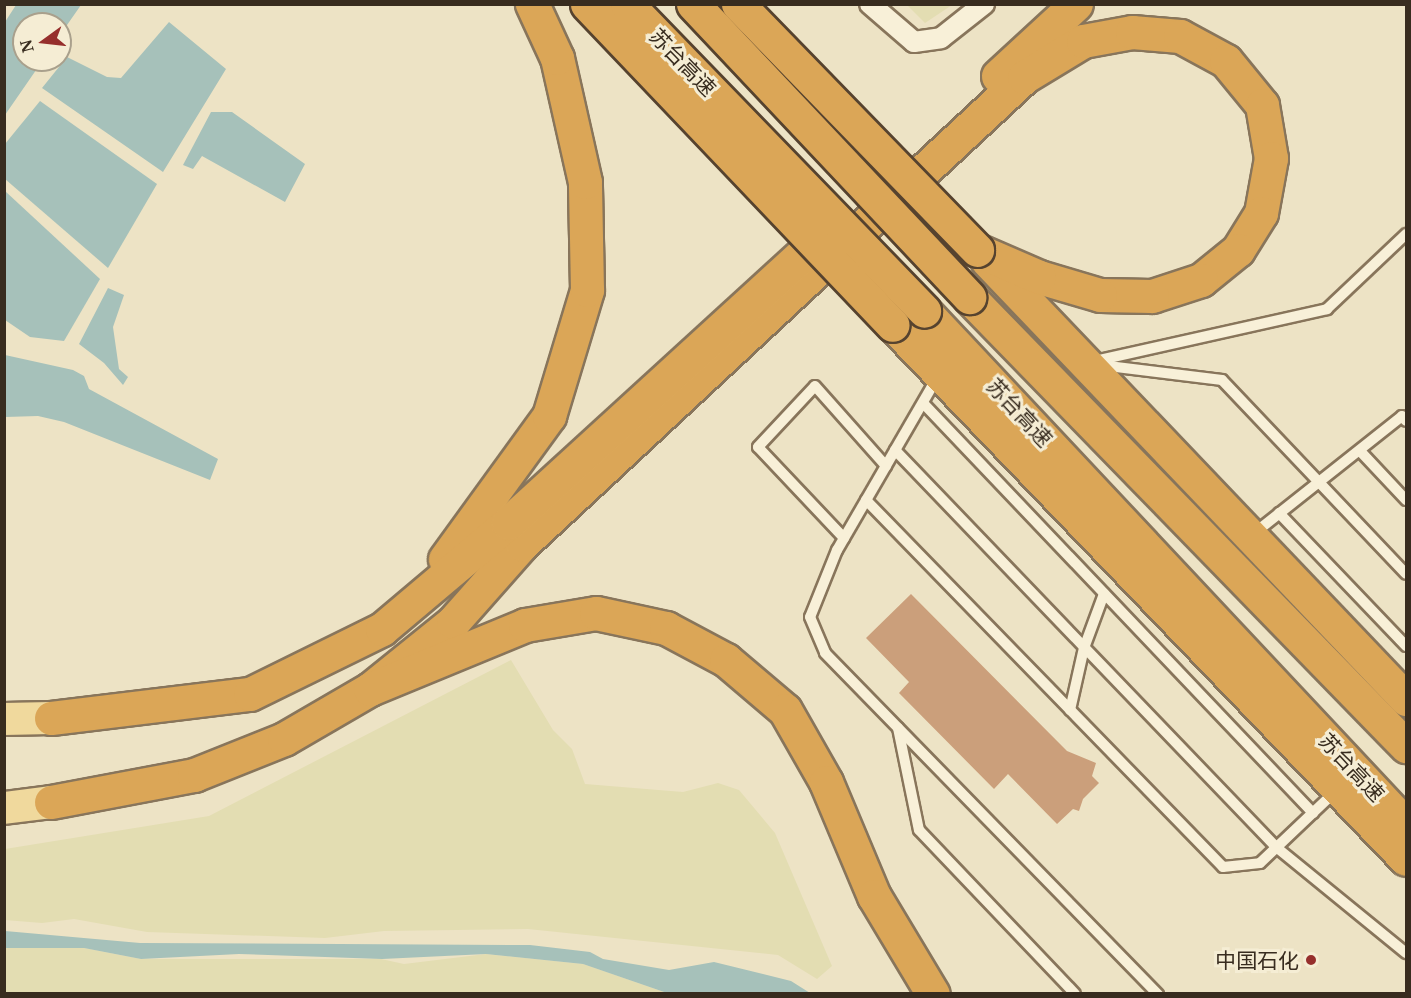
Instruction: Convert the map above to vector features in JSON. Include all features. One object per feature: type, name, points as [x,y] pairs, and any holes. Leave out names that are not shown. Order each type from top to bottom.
[{"type":"highway","points":[[410,606],[549,416],[587,290],[585,182],[557,58],[532,4]]},
{"type":"highway","points":[[586,4],[1407,859]]},
{"type":"highway","name":"苏台高速","points":[[627,4],[924,311],[1407,825]]},
{"type":"highway","name":"苏台高速","points":[[693,4],[969,297],[1407,746]]},
{"type":"highway","points":[[738,4],[1407,699]]},
{"type":"highway","points":[[51,718],[250,694],[382,629],[508,523],[1076,4]]},
{"type":"highway","points":[[370,690],[453,621],[522,544],[1024,77],[1083,40],[1132,32],[1180,36],[1226,61],[1262,105],[1271,158],[1261,213],[1238,250],[1201,280],[1152,296],[1100,295],[1039,277],[977,250]]},
{"type":"highway","points":[[51,802],[194,775],[284,739],[370,690],[525,625],[596,613],[666,628],[726,660],[785,710],[826,782],[874,896],[933,993]]},
{"type":"main road","points":[[4,719],[51,718]]},
{"type":"main road","points":[[4,808],[51,802]]},
{"type":"street","points":[[870,4],[914,42],[941,38],[984,4]]},
{"type":"lane","points":[[1085,364],[1327,309],[1407,234]]},
{"type":"lane","points":[[1085,364],[1222,380],[1407,574]]},
{"type":"lane","points":[[939,374],[844,538],[810,617],[825,653],[1158,993]]},
{"type":"lane","points":[[844,538],[758,447],[815,386],[886,466]]},
{"type":"lane","points":[[923,403],[1313,813]]},
{"type":"lane","points":[[1251,537],[1318,480],[1361,452],[1402,416],[1407,421]]},
{"type":"lane","points":[[895,450],[1276,847],[1407,953]]},
{"type":"lane","points":[[1361,452],[1407,500]]},
{"type":"lane","points":[[866,500],[1223,867],[1260,863],[1339,788]]},
{"type":"lane","points":[[1279,513],[1407,646]]},
{"type":"lane","points":[[1070,710],[1084,648],[1104,594]]},
{"type":"lane","points":[[898,728],[918,830],[1075,993]]},
{"type":"shaded area","points":[[907,5],[952,5],[925,23]]},
{"type":"shaded area","points":[[511,660],[553,730],[572,749],[585,784],[683,792],[718,783],[739,790],[775,833],[832,966],[817,979],[778,955],[528,929],[384,931],[325,938],[147,932],[74,919],[42,923],[5,920],[5,849],[209,816]]},
{"type":"shaded area","points":[[4,948],[84,948],[141,959],[381,959],[404,964],[486,954],[583,964],[667,993],[5,993]]},
{"type":"water","points":[[16,5],[81,5],[72,18],[72,12],[12,12],[12,72],[35,72],[5,115],[5,22]]},
{"type":"water","points":[[169,22],[226,69],[163,172],[42,88],[55,72],[72,72],[72,60],[107,77],[121,78]]},
{"type":"water","points":[[40,101],[157,184],[108,268],[5,179],[5,144]]},
{"type":"water","points":[[211,112],[232,112],[305,164],[285,202],[202,156],[193,169],[183,165]]},
{"type":"water","points":[[5,191],[100,279],[64,341],[30,337],[5,320]]},
{"type":"water","points":[[108,288],[124,295],[113,327],[119,369],[128,377],[123,385],[104,363],[79,344]]},
{"type":"water","points":[[5,355],[73,370],[84,376],[89,389],[218,459],[210,480],[64,422],[38,416],[5,417]]},
{"type":"water","points":[[5,931],[140,943],[530,945],[590,952],[603,959],[669,970],[714,962],[791,981],[810,993],[667,993],[583,964],[486,954],[382,959],[239,954],[141,959],[84,948],[5,948]]},
{"type":"building","points":[[911,594],[1067,751],[1096,763],[1092,776],[1099,783],[1083,799],[1079,811],[1073,809],[1057,824],[1008,774],[994,789],[899,693],[909,682],[866,638]]},
{"type":"place","name":"中国石化","points":[[1311,960]]}]
